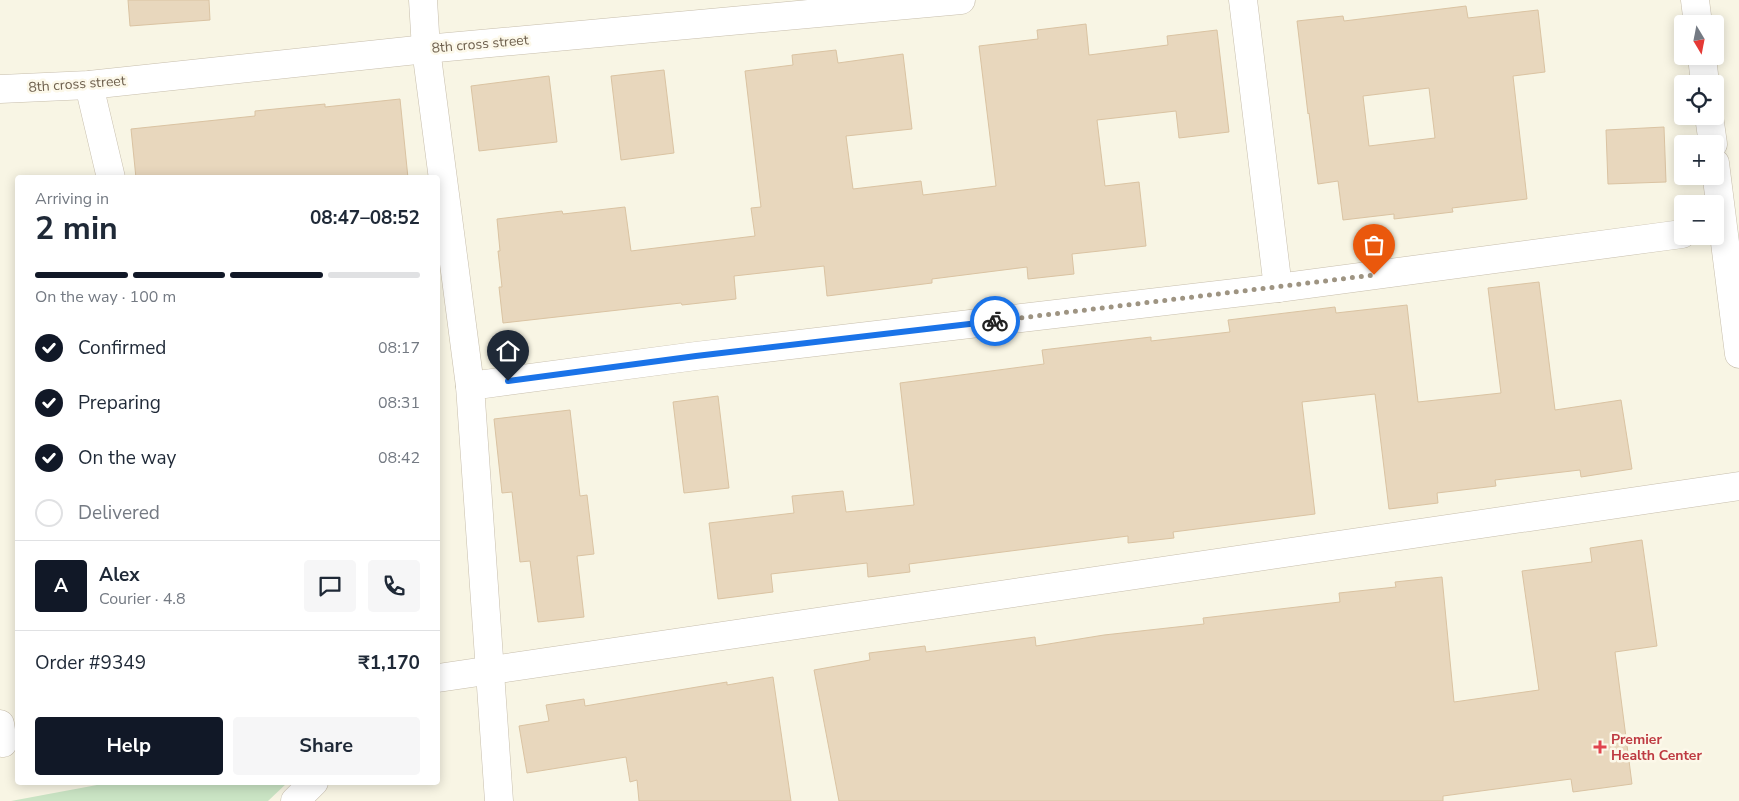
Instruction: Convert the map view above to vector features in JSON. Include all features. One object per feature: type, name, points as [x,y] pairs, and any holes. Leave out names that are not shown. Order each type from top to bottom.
[{"type":"street","points":[[423,0],[426,49],[470,386],[499,801]]},
{"type":"street","name":"8th cross street","points":[[0,89],[89,85],[426,49],[960,0]]},
{"type":"street","points":[[1243,0],[1278,288]]},
{"type":"street","points":[[1695,0],[1697,15]]},
{"type":"street","points":[[89,85],[110,175]]},
{"type":"street","points":[[1719,185],[1726,228],[1739,354]]},
{"type":"street","points":[[470,386],[696,356],[1278,288],[1674,235]]},
{"type":"street","points":[[440,678],[1739,486]]},
{"type":"street","points":[[296,801],[311,785]]},
{"type":"green space","points":[[97,785],[285,785],[268,801],[11,801]]},
{"type":"building","points":[[128,0],[209,0],[210,20],[130,26]]},
{"type":"building","points":[[1466,6],[1468,18],[1538,10],[1545,72],[1513,76],[1527,199],[1452,208],[1453,212],[1394,219],[1394,214],[1343,220],[1338,181],[1318,184],[1297,21],[1343,16],[1344,21]],"holes":[[[1429,88],[1435,138],[1369,146],[1363,96]]]},
{"type":"building","points":[[1086,24],[1089,55],[1168,45],[1167,36],[1217,30],[1229,132],[1179,138],[1176,111],[1097,120],[1105,186],[1139,182],[1146,246],[1072,254],[1074,274],[1028,279],[1027,267],[932,279],[932,283],[827,296],[824,266],[734,276],[736,299],[682,305],[681,303],[503,323],[499,287],[502,287],[497,219],[562,211],[563,214],[625,207],[631,251],[755,236],[751,208],[761,207],[745,71],[793,65],[792,55],[836,50],[838,63],[903,54],[912,129],[846,136],[853,189],[921,181],[923,195],[996,186],[979,46],[1038,39],[1037,30]]},
{"type":"building","points":[[664,70],[674,153],[621,160],[611,76]]},
{"type":"building","points":[[549,76],[557,142],[479,151],[471,86]]},
{"type":"building","points":[[400,99],[408,175],[136,175],[131,129],[255,116],[255,111],[325,104],[325,107]]},
{"type":"building","points":[[1664,127],[1666,182],[1608,184],[1606,130]]},
{"type":"building","points":[[1539,282],[1555,410],[1621,400],[1632,469],[1581,477],[1580,470],[1495,480],[1496,486],[1437,493],[1438,503],[1389,509],[1375,394],[1302,402],[1315,514],[1173,532],[1174,538],[1128,543],[1128,536],[909,564],[910,572],[868,577],[867,563],[771,574],[773,592],[718,599],[709,523],[794,513],[792,496],[843,491],[846,512],[914,505],[900,383],[1044,364],[1042,350],[1151,337],[1151,341],[1230,332],[1228,320],[1335,307],[1336,313],[1407,305],[1418,402],[1501,393],[1488,288]]},
{"type":"building","points":[[718,396],[729,488],[684,493],[673,402]]},
{"type":"building","points":[[570,410],[580,496],[587,495],[594,554],[577,556],[584,617],[538,622],[530,561],[520,562],[512,492],[502,493],[494,419]]},
{"type":"building","points":[[1642,540],[1657,646],[1615,652],[1632,784],[1573,792],[1571,779],[1443,796],[1443,801],[839,801],[814,670],[870,660],[869,653],[925,646],[926,652],[1035,637],[1036,646],[1104,635],[1204,624],[1203,618],[1340,602],[1339,593],[1396,587],[1395,582],[1442,577],[1454,702],[1539,690],[1522,571],[1592,562],[1590,548]]},
{"type":"building","points":[[773,677],[791,801],[639,801],[637,780],[630,782],[626,757],[527,773],[519,726],[549,721],[546,705],[584,699],[585,706],[727,682],[727,685]]},
{"type":"way so far","points":[[995,321],[1374,275]]},
{"type":"place","name":"Premier Health Center","points":[[1600,747]]},
{"type":"route","points":[[508,381],[696,356],[995,321]]}]
